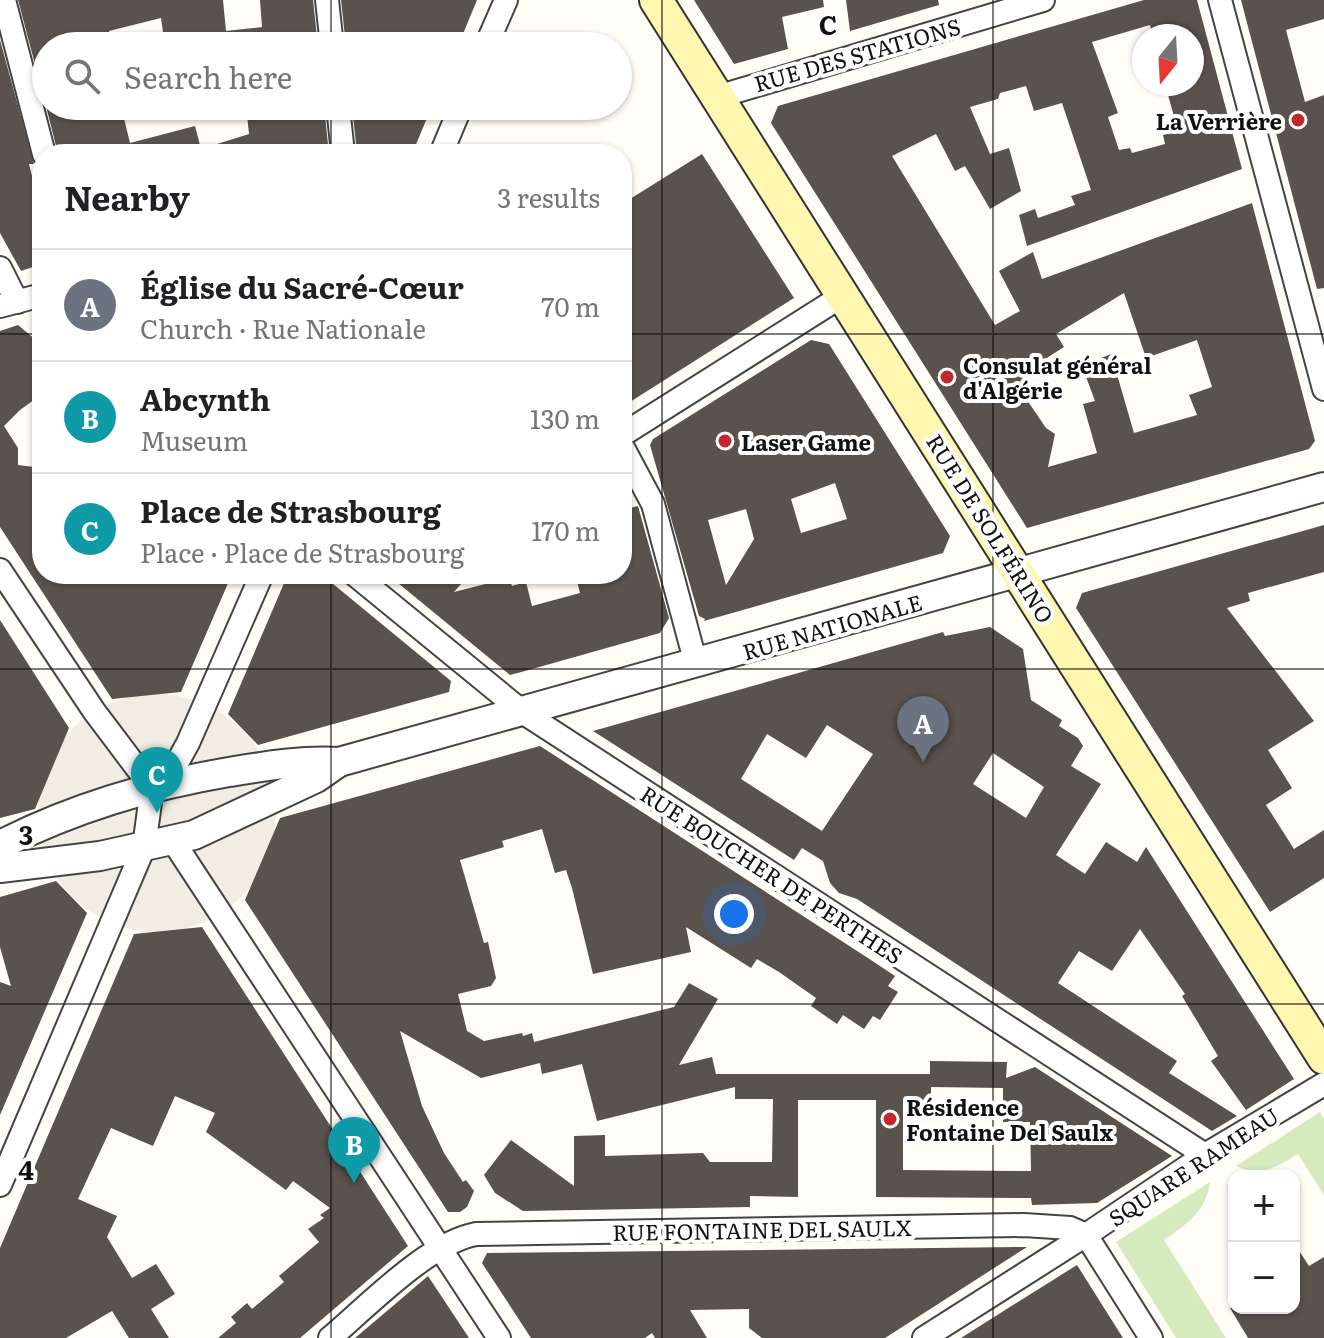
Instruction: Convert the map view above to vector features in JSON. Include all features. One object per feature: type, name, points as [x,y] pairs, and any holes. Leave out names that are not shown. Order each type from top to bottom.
[{"type":"main road","name":"RUE DE SOLFÉRINO","points":[[656,0],[1324,1058]]},
{"type":"street","points":[[4,0],[32,108]]},
{"type":"street","points":[[327,0],[330,32]]},
{"type":"street","points":[[492,32],[506,0]]},
{"type":"street","name":"RUE DES STATIONS","points":[[717,97],[1043,0]]},
{"type":"street","points":[[1220,0],[1324,389]]},
{"type":"street","points":[[35,120],[41,144]]},
{"type":"street","points":[[339,120],[342,144]]},
{"type":"street","points":[[445,144],[455,120]]},
{"type":"street","points":[[0,268],[9,304],[32,298]]},
{"type":"street","points":[[632,429],[842,296]]},
{"type":"street","points":[[632,465],[653,504],[696,664]]},
{"type":"street","name":"RUE NATIONALE","points":[[0,845],[96,803],[186,779],[287,762],[339,762],[524,713],[1324,487]]},
{"type":"street","points":[[0,570],[94,711],[152,788]]},
{"type":"street","points":[[0,1185],[144,847],[152,788],[178,761],[188,743],[258,584]]},
{"type":"street","name":"RUE BOUCHER DE PERTHES","points":[[366,584],[524,713],[1205,1155]]},
{"type":"street","name":"RUE NATIONALE","points":[[0,868],[89,857],[173,841],[211,828],[316,778],[339,762]]},
{"type":"street","points":[[173,841],[499,1338]]},
{"type":"street","name":"SQUARE RAMEAU","points":[[1151,1338],[1086,1235],[1205,1155],[1324,1084]]},
{"type":"street","name":"RUE FONTAINE DEL SAULX","points":[[330,1338],[439,1249],[464,1236],[526,1232],[1024,1225],[1070,1228],[1086,1235]]},
{"type":"street","points":[[924,1338],[1086,1235]]},
{"type":"green space","points":[[1320,1112],[1324,1119],[1324,1195],[1298,1154],[1261,1170],[1236,1166]]},
{"type":"green space","points":[[1210,1182],[1200,1209],[1188,1223],[1164,1240],[1226,1338],[1176,1338],[1116,1242]]},
{"type":"shaded area","points":[[157,694],[180,696],[203,703],[241,729],[267,767],[274,790],[274,836],[267,859],[241,897],[203,923],[180,930],[157,932],[134,930],[111,923],[73,897],[47,859],[40,836],[38,813],[40,790],[47,767],[73,729],[111,703],[134,696]]},
{"type":"building","points":[[18,0],[223,0],[226,31],[262,27],[260,0],[313,0],[316,32],[163,32],[161,18],[109,32],[32,32],[32,53]]},
{"type":"building","points":[[341,0],[477,0],[464,32],[344,32]]},
{"type":"building","points":[[694,0],[823,0],[824,7],[782,17],[788,49],[734,64]]},
{"type":"building","points":[[846,0],[938,0],[939,5],[850,31]]},
{"type":"building","points":[[1144,0],[1197,0],[1203,24],[1132,24],[1132,30],[1092,42],[1118,113],[1108,117],[1119,150],[1130,148],[1132,153],[1165,144],[1163,135],[1178,131],[1168,96],[1204,96],[1204,26],[1242,169],[1027,246],[1019,215],[1035,209],[1038,218],[1075,205],[1071,196],[1091,190],[1062,103],[1034,111],[1026,86],[1000,93],[998,99],[970,107],[990,154],[1009,148],[1021,191],[990,209],[965,166],[955,171],[936,134],[892,156],[995,325],[1020,311],[999,271],[1033,252],[1042,279],[1252,203],[1315,441],[1309,449],[1027,528],[771,123],[778,106]],"holes":[[[1124,293],[1146,358],[1197,340],[1212,387],[1189,395],[1197,415],[1134,433],[1111,354],[1082,366],[1095,401],[1083,404],[1097,453],[1048,467],[1055,434],[1046,428],[1027,400],[1029,398],[1024,390],[1031,385],[1023,373],[1064,347],[1056,334]]]},
{"type":"building","points":[[1241,0],[1324,0],[1324,19],[1286,30],[1305,102],[1324,95],[1324,288],[1317,289]]},
{"type":"building","points":[[0,40],[32,157],[32,164],[29,164],[32,176],[32,267],[21,271],[0,233]]},
{"type":"building","points":[[50,120],[124,120],[130,143],[195,126],[200,144],[56,144]]},
{"type":"building","points":[[248,120],[325,120],[328,144],[217,144],[249,134]]},
{"type":"building","points":[[353,120],[426,120],[416,144],[356,144]]},
{"type":"building","points":[[702,154],[794,298],[632,401],[632,198]]},
{"type":"building","points":[[18,325],[32,337],[32,401],[4,426],[18,448],[18,465],[32,467],[32,576],[0,527],[0,331]]},
{"type":"building","points":[[811,340],[829,344],[950,536],[943,553],[704,621],[699,616],[650,445],[653,439]],"holes":[[[835,483],[847,519],[801,533],[791,499]],[[746,509],[754,539],[726,585],[708,520]]]},
{"type":"building","points":[[638,506],[669,618],[660,633],[510,675],[399,584],[461,584],[454,592],[485,584],[526,584],[532,606],[580,593],[578,584],[632,584],[632,508]]},
{"type":"building","points":[[1324,525],[1324,572],[1248,593],[1250,601],[1227,608],[1314,721],[1268,750],[1292,788],[1266,805],[1294,849],[1324,830],[1324,878],[1270,912],[1076,608],[1082,593]]},
{"type":"building","points":[[37,584],[228,584],[181,692],[112,699]]},
{"type":"building","points":[[284,584],[333,584],[451,681],[449,692],[258,745],[228,714]]},
{"type":"building","points":[[0,620],[69,728],[35,809],[0,818]]},
{"type":"building","points":[[990,627],[1023,649],[1031,700],[1062,720],[1059,726],[1078,738],[1083,746],[1071,766],[1101,784],[1056,855],[1085,874],[1106,842],[1137,862],[1146,847],[1294,1079],[1246,1110],[1211,1061],[1218,1056],[1182,996],[1185,994],[1140,929],[1112,971],[1079,951],[1058,983],[1177,1061],[1169,1073],[1237,1116],[1212,1131],[857,899],[839,893],[830,883],[823,861],[802,848],[794,860],[593,731],[943,632],[945,636]],"holes":[[[827,725],[873,754],[822,831],[741,779],[767,734],[806,758]],[[993,753],[1044,787],[1026,818],[973,784]]]},
{"type":"building","points":[[540,746],[895,976],[888,986],[898,992],[880,1020],[873,1016],[864,1029],[843,1015],[837,1024],[811,1006],[816,998],[779,972],[757,959],[751,968],[686,927],[691,952],[593,974],[566,870],[555,873],[542,829],[502,841],[504,847],[460,860],[484,943],[488,942],[496,978],[491,986],[458,994],[467,1031],[484,1041],[532,1033],[534,1042],[674,1007],[689,983],[718,999],[679,1065],[712,1057],[716,1074],[930,1074],[930,1061],[1007,1062],[1006,1078],[1035,1067],[1172,1156],[1097,1203],[1032,1205],[1031,1198],[876,1197],[876,1100],[798,1100],[798,1197],[750,1196],[750,1207],[523,1211],[495,1193],[484,1175],[511,1140],[574,1186],[574,1136],[605,1135],[605,1156],[703,1153],[710,1162],[772,1162],[773,1099],[735,1099],[735,1087],[597,1121],[582,1064],[542,1074],[540,1063],[481,1078],[400,1031],[422,1106],[444,1153],[463,1182],[466,1180],[474,1191],[467,1207],[460,1212],[448,1212],[245,900],[280,818]],"holes":[[[931,1087],[1003,1088],[1003,1122],[1030,1122],[1031,1171],[903,1170],[903,1100],[931,1100]]]},
{"type":"building","points":[[56,881],[87,913],[0,1115],[0,982],[11,986],[0,947],[0,897]]},
{"type":"building","points":[[202,927],[408,1246],[300,1338],[218,1338],[236,1323],[231,1317],[247,1303],[252,1309],[284,1282],[279,1276],[319,1242],[308,1229],[324,1218],[320,1215],[330,1208],[293,1181],[286,1190],[206,1132],[215,1113],[175,1096],[153,1146],[111,1128],[78,1199],[117,1216],[107,1237],[132,1278],[156,1264],[175,1294],[151,1309],[169,1338],[129,1338],[112,1311],[66,1338],[0,1338],[0,1248],[134,934]]},
{"type":"building","points":[[1027,1247],[885,1338],[762,1338],[749,1328],[749,1309],[690,1310],[707,1338],[655,1338],[652,1333],[645,1338],[531,1338],[482,1263],[487,1253]]},
{"type":"building","points":[[1300,1252],[1309,1266],[1324,1257],[1324,1338],[1248,1338],[1234,1314],[1300,1314]]},
{"type":"building","points":[[1077,1265],[1123,1338],[961,1338],[1013,1305]]},
{"type":"building","points":[[428,1276],[469,1338],[355,1338],[394,1305]]},
{"type":"place","name":"La Verrière","points":[[1298,120]]},
{"type":"place","name":"Consulat général d'Algérie","points":[[947,377]]},
{"type":"place","name":"Laser Game","points":[[725,441]]},
{"type":"place","name":"Église du Sacré-Cœur","points":[[923,762]]},
{"type":"place","name":"Place de Strasbourg","points":[[157,813]]},
{"type":"place","name":"Résidence Fontaine Del Saulx","points":[[890,1119]]},
{"type":"place","name":"Abcynth","points":[[354,1183]]}]
